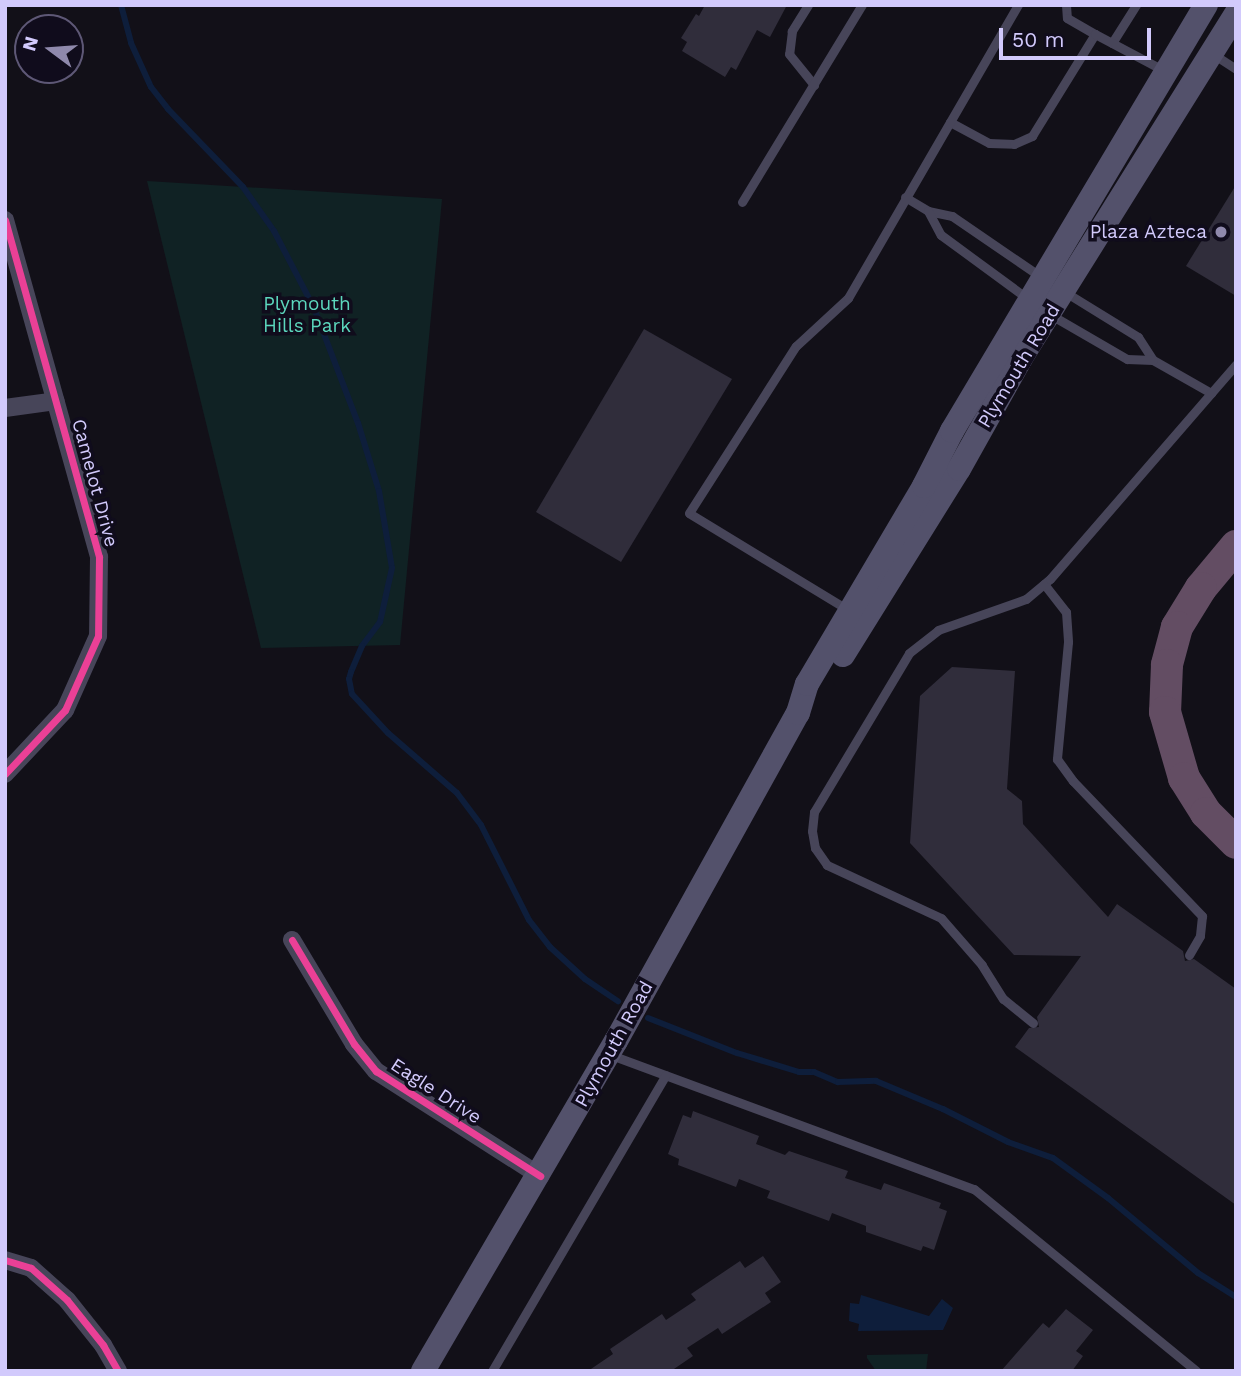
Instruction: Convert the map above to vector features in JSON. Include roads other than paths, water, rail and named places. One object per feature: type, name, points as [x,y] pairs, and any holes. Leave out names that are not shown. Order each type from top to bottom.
[{"type":"highway","points":[[1236,546],[1213,572],[1182,618],[1171,646],[1165,689],[1165,712],[1184,778],[1206,813],[1236,843]]},
{"type":"highway","points":[[1236,574],[1218,593],[1200,623],[1187,657],[1184,682],[1187,727],[1201,768],[1236,815]]},
{"type":"main road","name":"Plymouth Road","points":[[1054,285],[1166,72],[1206,5]]},
{"type":"main road","name":"Plymouth Road","points":[[423,1371],[540,1176],[609,1054],[798,713],[807,684],[952,431],[1040,308],[1236,14]]},
{"type":"main road","name":"Plymouth Road","points":[[798,713],[820,693],[959,468],[1021,358],[1040,308]]},
{"type":"street","name":"Camelot Drive","points":[[5,220],[99,557],[98,636],[65,710],[5,774]]},
{"type":"street","points":[[5,408],[56,401]]},
{"type":"street","name":"Eagle Drive","points":[[292,940],[354,1044],[376,1071],[540,1176]]},
{"type":"street","points":[[5,1261],[31,1268],[67,1300],[118,1371]]},
{"type":"lane","points":[[808,5],[792,31],[789,54],[814,85]]},
{"type":"lane","points":[[742,202],[862,5]]},
{"type":"lane","points":[[850,611],[689,513],[796,346],[848,298],[1018,5]]},
{"type":"lane","points":[[1066,5],[1067,18],[1166,72]]},
{"type":"lane","points":[[1112,43],[1136,5]]},
{"type":"lane","points":[[950,122],[989,144],[1014,144],[1032,136],[1095,34]]},
{"type":"lane","points":[[1211,53],[1236,68]]},
{"type":"lane","points":[[905,197],[928,211],[952,216],[1054,285],[1138,337],[1153,360],[1211,393]]},
{"type":"lane","points":[[928,211],[941,235],[1040,308],[1127,359],[1153,360]]},
{"type":"lane","points":[[1032,1023],[1003,999],[982,965],[941,918],[827,865],[815,848],[812,831],[814,812],[909,653],[938,630],[1026,599],[1044,584],[1236,364]]},
{"type":"lane","points":[[1044,584],[1066,612],[1067,622],[1068,642],[1057,759],[1073,781],[1202,916],[1200,936],[1189,956]]},
{"type":"lane","points":[[609,1054],[974,1189],[1196,1371]]},
{"type":"lane","points":[[492,1371],[666,1075]]},
{"type":"water","points":[[861,1295],[929,1316],[942,1299],[953,1308],[943,1330],[858,1331],[859,1324],[849,1321],[850,1303],[859,1304]]},
{"type":"waterway","points":[[121,5],[131,43],[151,87],[168,109],[243,187],[274,231],[314,308],[358,423],[379,491],[392,568],[380,622],[362,646],[351,672],[349,679],[352,694],[388,733],[457,793],[481,825],[529,920],[550,947],[585,979],[618,1001]]},
{"type":"waterway","points":[[648,1018],[737,1053],[799,1072],[814,1072],[838,1082],[876,1081],[943,1109],[1008,1142],[1053,1158],[1108,1198],[1198,1273],[1236,1297]]},
{"type":"place","name":"Plaza Azteca","points":[[1221,232]]},
{"type":"park label","name":"Plymouth Hills Park","points":[[307,315]]}]
